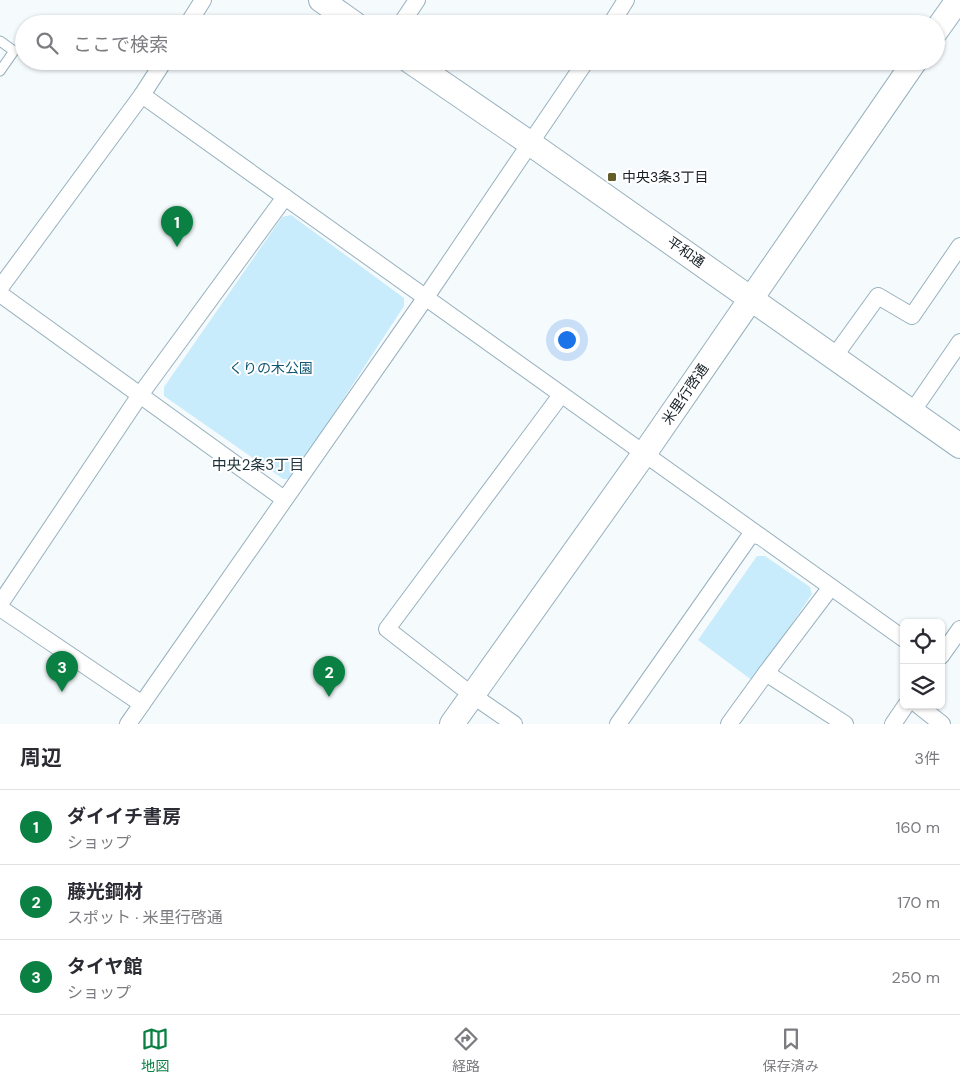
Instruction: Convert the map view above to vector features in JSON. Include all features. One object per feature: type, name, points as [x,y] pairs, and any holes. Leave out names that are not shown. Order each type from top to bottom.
[{"type":"street","points":[[194,15],[203,0]]},
{"type":"street","points":[[320,0],[342,15]]},
{"type":"street","points":[[407,15],[417,0]]},
{"type":"street","points":[[617,15],[626,0]]},
{"type":"street","points":[[945,18],[958,0]]},
{"type":"street","points":[[0,288],[142,96],[158,70]]},
{"type":"street","name":"平和通","points":[[423,70],[532,144],[960,446]]},
{"type":"street","points":[[128,724],[532,144],[580,70]]},
{"type":"street","name":"米里行啓通","points":[[452,724],[644,454],[910,70]]},
{"type":"street","points":[[142,96],[900,636]]},
{"type":"street","points":[[0,604],[140,395],[285,197]]},
{"type":"street","points":[[834,357],[878,296],[912,316],[960,246]]},
{"type":"street","points":[[0,294],[284,498]]},
{"type":"street","points":[[912,412],[960,342]]},
{"type":"street","points":[[514,724],[472,695],[387,629],[561,395]]},
{"type":"street","points":[[618,724],[752,533],[758,536]]},
{"type":"street","points":[[730,724],[766,672],[830,588]]},
{"type":"street","points":[[0,608],[142,704]]},
{"type":"street","points":[[945,650],[960,629]]},
{"type":"street","points":[[766,672],[845,724]]},
{"type":"street","points":[[893,724],[903,709]]},
{"type":"street","points":[[923,709],[942,724]]},
{"type":"lane","points":[[0,42],[14,51],[0,71]]},
{"type":"green space","name":"くりの木公園","points":[[291,215],[404,298],[404,306],[291,479],[283,479],[164,396],[164,387],[282,217]]},
{"type":"green space","points":[[757,556],[765,556],[810,587],[812,594],[753,681],[698,640]]},
{"type":"place","name":"中央3条3丁目","points":[[612,177]]},
{"type":"place","name":"ダイイチ書房","points":[[177,247]]},
{"type":"place","name":"タイヤ館","points":[[62,692]]},
{"type":"place","name":"藤光鋼材","points":[[329,697]]},
{"type":"district","name":"中央2条3丁目","points":[[258,465]]}]
